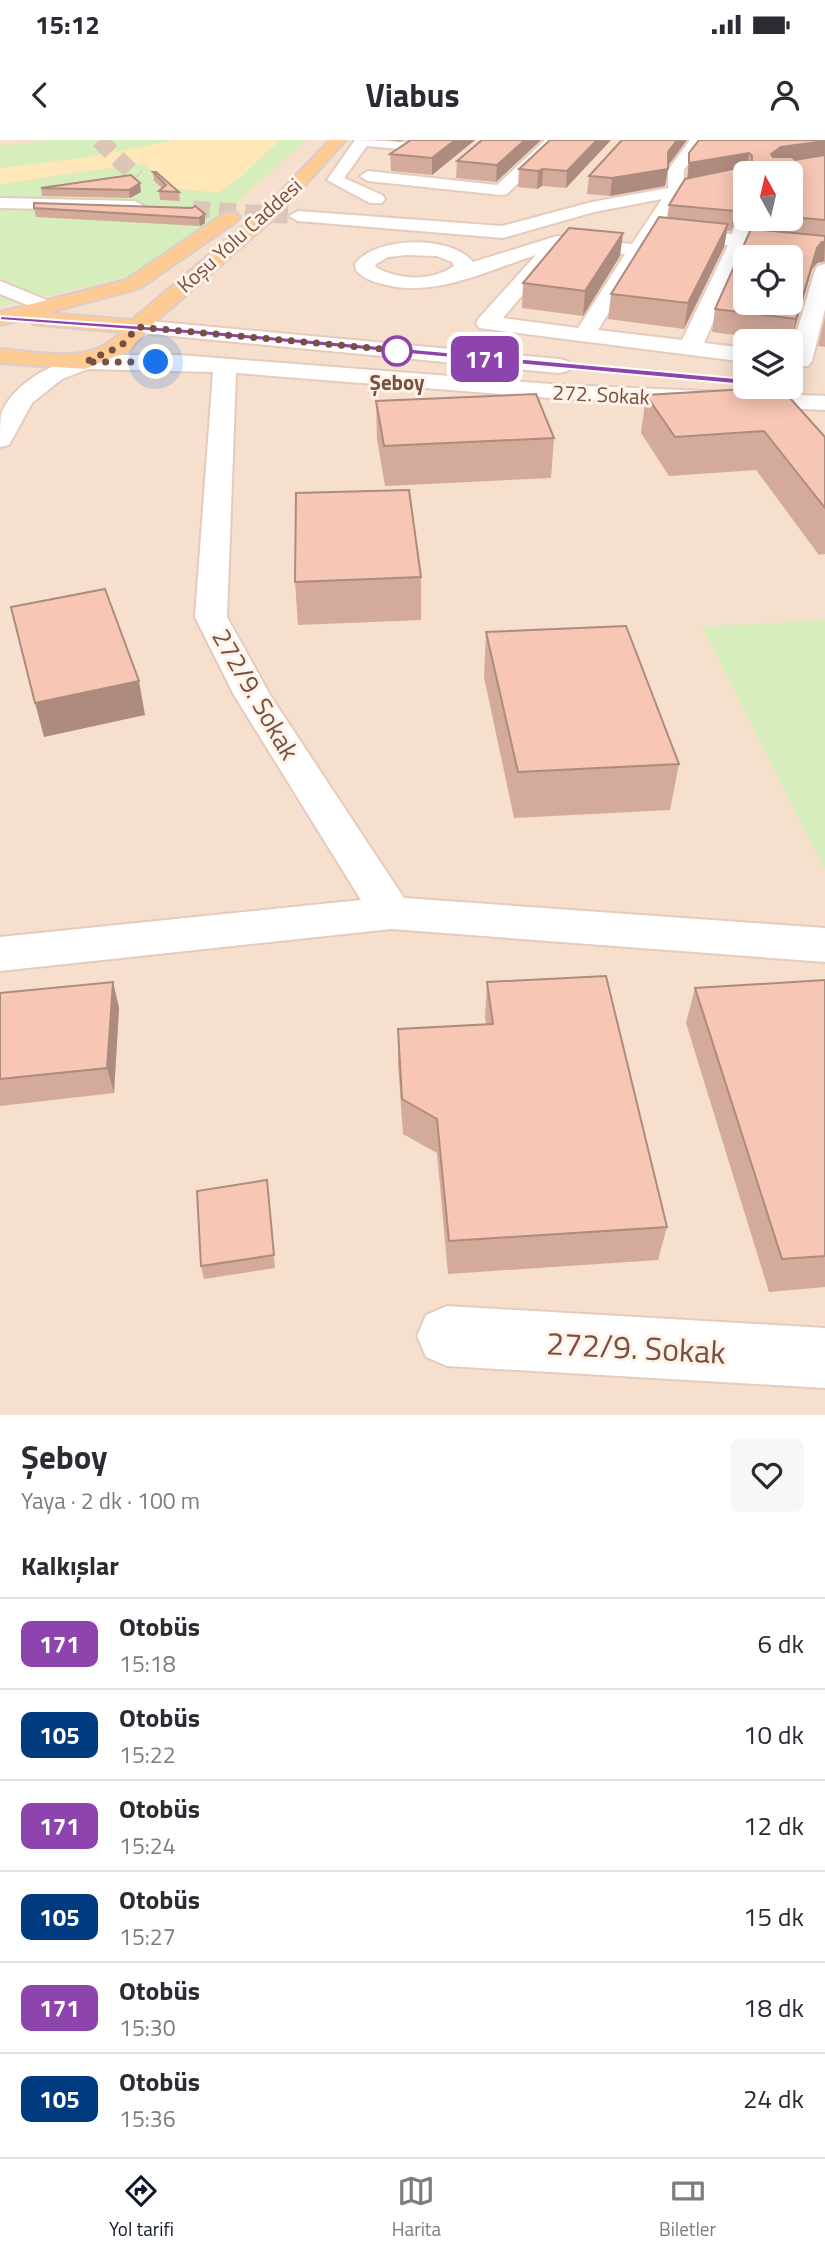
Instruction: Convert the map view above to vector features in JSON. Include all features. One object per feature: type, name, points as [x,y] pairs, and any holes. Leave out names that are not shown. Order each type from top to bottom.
[{"type":"main road","name":"Koşu Yolu Caddesi","points":[[138,327],[273,210],[338,140]]},
{"type":"main road","name":"Koşu Yolu Caddesi","points":[[1,318],[133,284],[241,210]]},
{"type":"main road","name":"272. Sokak","points":[[1,318],[138,327]]},
{"type":"main road","name":"272. Sokak","points":[[0,356],[85,362],[121,346],[138,327]]},
{"type":"street","points":[[414,143],[363,140],[335,180],[390,208],[542,220],[571,197]]},
{"type":"street","points":[[501,190],[554,140]]},
{"type":"street","points":[[584,335],[650,231],[698,140]]},
{"type":"street","points":[[352,188],[414,143]]},
{"type":"street","points":[[435,184],[456,166]]},
{"type":"street","points":[[368,176],[529,193]]},
{"type":"street","points":[[610,185],[733,178]]},
{"type":"street","points":[[450,254],[503,232],[676,181]]},
{"type":"street","points":[[376,200],[377,195],[392,187],[435,184],[466,193],[466,202]]},
{"type":"street","points":[[0,214],[32,202]]},
{"type":"street","points":[[0,203],[146,205]]},
{"type":"street","points":[[419,211],[441,210]]},
{"type":"street","points":[[298,216],[503,232]]},
{"type":"street","points":[[650,231],[825,248]]},
{"type":"street","points":[[690,348],[743,231]]},
{"type":"street","points":[[457,274],[463,269],[464,263],[450,254],[423,249],[391,251],[369,259],[365,264],[366,270],[373,275],[400,281],[433,281],[457,274],[557,242],[638,250]]},
{"type":"street","points":[[557,242],[487,323],[733,353]]},
{"type":"street","points":[[803,350],[825,270]]},
{"type":"street","points":[[0,287],[47,307]]},
{"type":"street","name":"272. Sokak","points":[[138,327],[586,368]]},
{"type":"street","name":"272. Sokak","points":[[85,362],[225,365],[564,392],[733,391]]},
{"type":"street","points":[[0,439],[22,399],[54,374],[85,362]]},
{"type":"street","name":"272/9. Sokak","points":[[225,365],[211,617],[252,695],[391,914]]},
{"type":"street","name":"272. Sokak","points":[[631,372],[733,381]]},
{"type":"street","name":"272. Sokak","points":[[803,389],[825,387]]},
{"type":"street","name":"272. Sokak","points":[[803,397],[825,403]]},
{"type":"street","points":[[0,954],[391,914],[825,945]]},
{"type":"street","name":"272/9. Sokak","points":[[447,1336],[825,1358]]},
{"type":"shaded area","points":[[0,140],[825,140],[825,1415],[0,1415]]},
{"type":"green space","points":[[52,140],[176,140],[91,157],[0,168],[0,146]]},
{"type":"green space","points":[[280,140],[306,140],[229,209],[137,275],[0,306],[0,184],[142,163],[154,171],[218,193],[239,178]]},
{"type":"green space","points":[[825,620],[825,870],[702,627]]},
{"type":"sand","points":[[176,140],[280,140],[239,178],[218,193],[174,188],[142,163],[0,184],[0,168],[91,157]]},
{"type":"building","points":[[411,140],[455,140],[432,158],[390,154]]},
{"type":"building","points":[[482,140],[525,140],[497,165],[457,161]]},
{"type":"building","points":[[550,140],[597,140],[567,171],[519,169]]},
{"type":"building","points":[[622,140],[677,140],[668,152],[668,169],[612,178],[589,176]]},
{"type":"building","points":[[699,140],[825,140],[781,147],[771,154],[773,157],[792,157],[795,160],[825,155],[825,220],[803,218],[803,161],[752,161],[749,153],[689,163],[689,153]]},
{"type":"building","points":[[733,169],[733,211],[669,205],[685,179]]},
{"type":"building","points":[[153,172],[179,192],[159,191],[166,185]]},
{"type":"building","points":[[131,175],[140,183],[129,190],[41,188]]},
{"type":"building","points":[[34,203],[195,206],[205,214],[199,218],[34,208]]},
{"type":"building","points":[[659,217],[728,224],[688,303],[611,294]]},
{"type":"building","points":[[569,228],[623,233],[585,291],[523,283]]},
{"type":"building","points":[[750,231],[772,231],[825,236],[825,242],[817,248],[803,295],[803,245],[744,245]]},
{"type":"building","points":[[733,269],[733,311],[715,309]]},
{"type":"building","points":[[764,315],[797,315],[796,319]]},
{"type":"building","points":[[733,390],[733,399],[791,399],[825,437],[825,508],[764,431],[675,437],[646,395]]},
{"type":"building","points":[[536,394],[554,438],[384,446],[376,401]]},
{"type":"building","points":[[409,490],[421,577],[295,582],[296,493]]},
{"type":"building","points":[[105,589],[139,681],[35,703],[11,607]]},
{"type":"building","points":[[626,626],[679,764],[518,772],[486,632]]},
{"type":"building","points":[[606,976],[667,1227],[449,1241],[437,1119],[402,1099],[398,1029],[493,1024],[487,982]]},
{"type":"building","points":[[825,980],[825,1256],[782,1259],[695,988]]},
{"type":"building","points":[[113,982],[107,1068],[0,1079],[0,993]]},
{"type":"building","points":[[267,1180],[274,1255],[201,1266],[197,1191]]},
{"type":"tunnel","points":[[99,140],[137,177]]},
{"type":"tunnel","points":[[193,209],[298,216]]},
{"type":"bus line","name":"171","points":[[0,318],[201,332],[733,381]]},
{"type":"place","name":"Şeboy","points":[[397,351]]},
{"type":"route","points":[[156,362],[85,362],[121,346],[138,327],[404,351],[397,351]]}]
